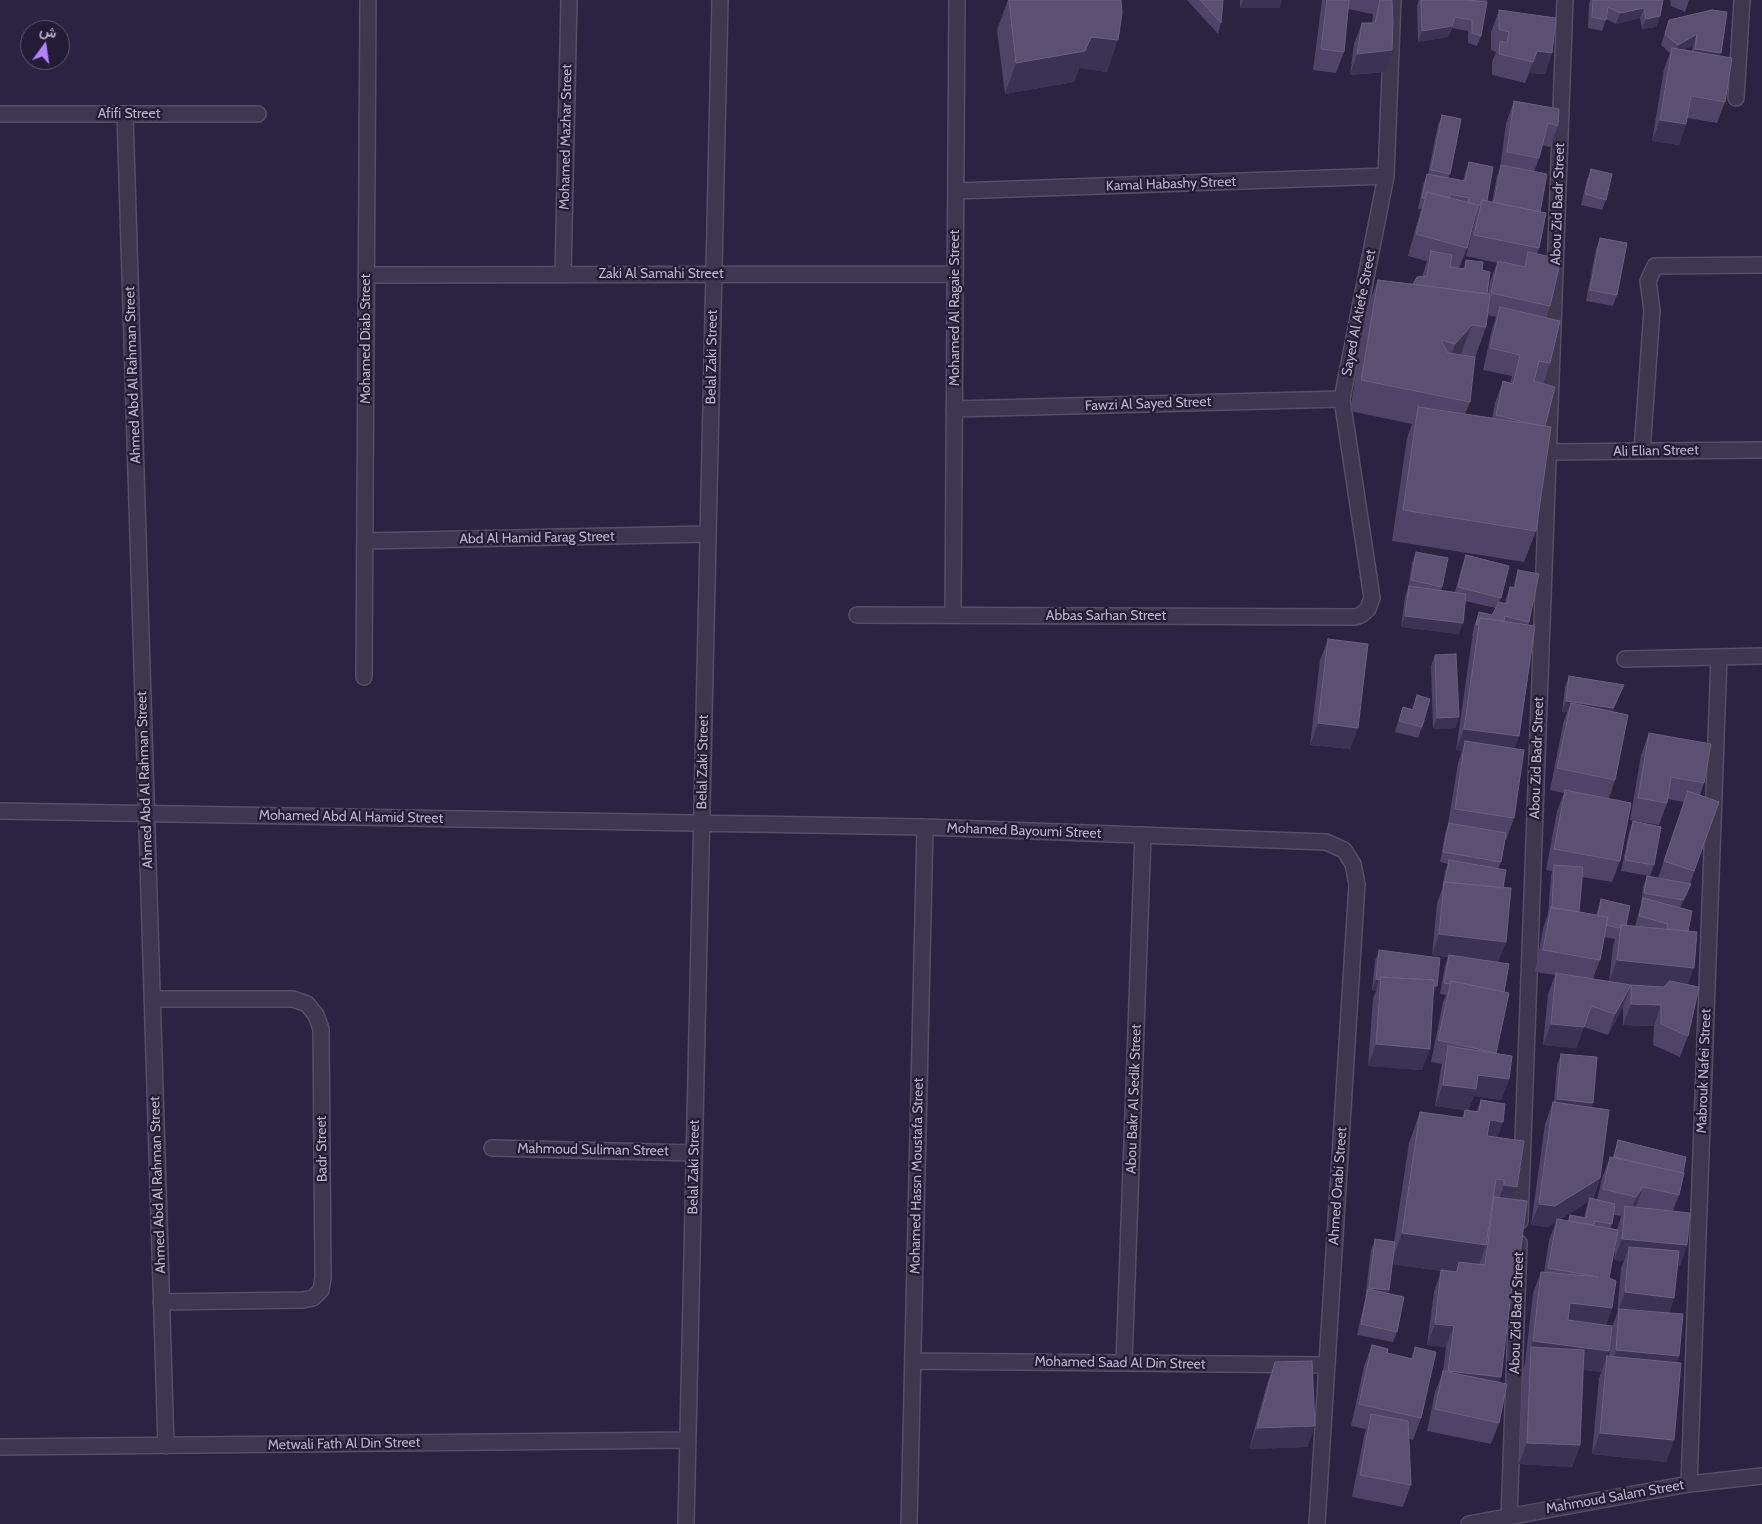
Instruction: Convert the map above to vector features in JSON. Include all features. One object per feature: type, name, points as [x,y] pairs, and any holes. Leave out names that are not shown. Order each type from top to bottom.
[{"type":"street","name":"Mohamed Diab Street","points":[[364,677],[368,0]]},
{"type":"street","name":"Mohamed Mazhar Street","points":[[564,275],[568,0]]},
{"type":"street","name":"Belal Zaki Street","points":[[686,1524],[720,0]]},
{"type":"street","name":"Mohamed Al Ragaie Street","points":[[953,615],[957,0]]},
{"type":"street","name":"Sayed Al Atiefe Street","points":[[1355,617],[1361,616],[1368,609],[1372,598],[1342,399],[1386,176],[1393,0]]},
{"type":"street","name":"Abou Zid Badr Street","points":[[1509,1517],[1565,0]]},
{"type":"street","points":[[1736,98],[1742,0]]},
{"type":"street","name":"Afifi Street","points":[[0,114],[258,114]]},
{"type":"street","name":"Ahmed Abd Al Rahman Street","points":[[125,114],[166,1446]]},
{"type":"street","name":"Kamal Habashy Street","points":[[956,191],[1386,176]]},
{"type":"street","points":[[1642,451],[1652,310],[1648,281],[1655,266],[1762,264]]},
{"type":"street","name":"Zaki Al Samahi Street","points":[[367,274],[955,274]]},
{"type":"street","name":"Fawzi Al Sayed Street","points":[[954,409],[1342,399]]},
{"type":"street","name":"Ali Elian Street","points":[[1549,452],[1762,450]]},
{"type":"street","name":"Abd Al Hamid Farag Street","points":[[365,541],[708,534]]},
{"type":"street","name":"Abbas Sarhan Street","points":[[857,615],[1355,617]]},
{"type":"street","points":[[1625,659],[1762,656]]},
{"type":"street","name":"Mabrouk Nafei Street","points":[[1689,1484],[1719,657]]},
{"type":"street","name":"Mohamed Abd Al Hamid Street","points":[[0,811],[702,824]]},
{"type":"street","name":"Mohamed Bayoumi Street","points":[[702,824],[925,827],[1326,842],[1344,850]]},
{"type":"street","name":"Mohamed Hassn Moustafa Street","points":[[909,1524],[925,827]]},
{"type":"street","name":"Abou Bakr Al Sedik Street","points":[[1124,1363],[1143,835]]},
{"type":"street","name":"Ahmed Orabi Street","points":[[1317,1524],[1357,884],[1353,864],[1344,850]]},
{"type":"street","name":"Badr Street","points":[[152,1000],[293,999],[307,1004],[316,1015],[321,1029],[323,1268],[321,1290],[313,1298],[303,1300],[161,1302]]},
{"type":"street","name":"Mahmoud Suliman Street","points":[[492,1148],[694,1153]]},
{"type":"street","name":"Mohamed Saad Al Din Street","points":[[913,1361],[1327,1365]]},
{"type":"street","name":"Metwali Fath Al Din Street","points":[[0,1447],[688,1440]]},
{"type":"street","name":"Mahmoud Salam Street","points":[[1469,1524],[1689,1484],[1762,1476]]},
{"type":"building","points":[[1009,0],[1121,0],[1122,13],[1118,40],[1091,37],[1085,51],[1016,63]]},
{"type":"building","points":[[1200,0],[1223,0],[1221,23]]},
{"type":"building","points":[[1327,0],[1349,0],[1344,52],[1321,49]]},
{"type":"building","points":[[1380,0],[1392,0],[1392,50],[1357,54],[1362,23],[1375,23]]},
{"type":"building","points":[[1421,0],[1487,2],[1481,36],[1472,33],[1472,20],[1455,17],[1452,26],[1422,31]]},
{"type":"building","points":[[1593,0],[1663,0],[1660,16],[1646,19],[1644,8],[1620,13],[1608,7],[1606,20],[1592,17]]},
{"type":"building","points":[[1499,10],[1556,18],[1552,53],[1537,51],[1533,62],[1499,54],[1500,41],[1507,43],[1509,32],[1499,29]]},
{"type":"building","points":[[1712,10],[1727,12],[1721,53],[1695,49],[1697,34],[1678,45],[1665,34],[1669,20]]},
{"type":"building","points":[[1672,48],[1732,58],[1725,102],[1691,96],[1686,124],[1660,120]]},
{"type":"building","points":[[1514,101],[1559,109],[1558,126],[1548,123],[1539,158],[1507,152]]},
{"type":"building","points":[[1442,115],[1461,119],[1450,174],[1431,170]]},
{"type":"building","points":[[1469,162],[1493,167],[1487,201],[1482,200],[1480,205],[1468,203],[1469,198],[1450,194],[1449,198],[1427,192],[1425,198],[1422,198],[1427,174],[1465,181]]},
{"type":"building","points":[[1501,165],[1547,174],[1540,212],[1494,202]]},
{"type":"building","points":[[1591,169],[1612,174],[1606,200],[1585,194]]},
{"type":"building","points":[[1427,192],[1478,205],[1467,248],[1416,234]]},
{"type":"building","points":[[1482,200],[1546,213],[1539,248],[1474,235]]},
{"type":"building","points":[[1600,238],[1627,243],[1617,295],[1590,290]]},
{"type":"building","points":[[1431,251],[1452,255],[1450,267],[1465,269],[1466,260],[1483,262],[1482,270],[1490,272],[1487,294],[1413,284],[1417,277],[1427,276]]},
{"type":"building","points":[[1528,252],[1561,259],[1550,306],[1491,293],[1498,261],[1525,267]]},
{"type":"building","points":[[1378,280],[1490,294],[1486,327],[1472,325],[1455,344],[1441,340],[1448,353],[1475,357],[1470,402],[1361,380]]},
{"type":"building","points":[[1500,307],[1560,321],[1550,363],[1539,361],[1534,381],[1555,387],[1545,426],[1496,415],[1503,381],[1513,384],[1520,355],[1490,348]]},
{"type":"building","points":[[1418,407],[1551,427],[1536,531],[1403,510]]},
{"type":"building","points":[[1416,552],[1448,558],[1442,587],[1411,580]]},
{"type":"building","points":[[1466,555],[1509,566],[1501,598],[1458,587]]},
{"type":"building","points":[[1518,570],[1539,574],[1529,622],[1505,616],[1504,621],[1480,618],[1476,625],[1479,612],[1492,615],[1499,602],[1507,604],[1510,587],[1515,588]]},
{"type":"building","points":[[1409,586],[1466,594],[1463,623],[1405,616]]},
{"type":"building","points":[[1480,618],[1535,626],[1519,736],[1464,729]]},
{"type":"building","points":[[1328,639],[1368,644],[1358,728],[1318,723]]},
{"type":"building","points":[[1456,654],[1459,717],[1437,718],[1435,655]]},
{"type":"building","points":[[1569,676],[1624,685],[1613,708],[1566,701]]},
{"type":"building","points":[[1417,695],[1430,699],[1422,727],[1399,721],[1403,707],[1413,710]]},
{"type":"building","points":[[1571,703],[1628,715],[1615,780],[1557,768]]},
{"type":"building","points":[[1649,733],[1711,744],[1704,783],[1671,777],[1667,803],[1638,798]]},
{"type":"building","points":[[1465,741],[1524,750],[1514,818],[1455,809]]},
{"type":"building","points":[[1565,790],[1631,803],[1620,861],[1554,849]]},
{"type":"building","points":[[1688,791],[1719,802],[1694,871],[1664,861]]},
{"type":"building","points":[[1633,821],[1661,827],[1654,865],[1625,860]]},
{"type":"building","points":[[1449,823],[1506,833],[1501,862],[1443,852]]},
{"type":"building","points":[[1449,860],[1506,870],[1503,888],[1445,882]]},
{"type":"building","points":[[1554,865],[1583,867],[1579,912],[1552,908]]},
{"type":"building","points":[[1647,876],[1691,884],[1683,900],[1644,893]]},
{"type":"building","points":[[1444,882],[1511,888],[1506,942],[1439,934]]},
{"type":"building","points":[[1643,898],[1692,911],[1688,931],[1667,929],[1668,924],[1639,916]]},
{"type":"building","points":[[1601,899],[1630,906],[1626,925],[1621,925],[1619,928],[1606,925],[1608,917],[1598,916]]},
{"type":"building","points":[[1551,907],[1608,917],[1600,960],[1543,950]]},
{"type":"building","points":[[1621,925],[1697,932],[1694,968],[1617,960]]},
{"type":"building","points":[[1379,950],[1440,958],[1437,986],[1434,986],[1434,980],[1381,977],[1379,980],[1376,979]]},
{"type":"building","points":[[1449,955],[1509,964],[1504,992],[1451,981],[1450,984],[1444,983]]},
{"type":"building","points":[[1556,973],[1631,985],[1615,1014],[1591,1006],[1584,1027],[1551,1024]]},
{"type":"building","points":[[1381,977],[1434,980],[1430,1049],[1376,1044]]},
{"type":"building","points":[[1451,981],[1509,993],[1496,1053],[1438,1040]]},
{"type":"building","points":[[1670,981],[1699,987],[1688,1036],[1661,1024],[1661,1005],[1631,1004],[1631,985],[1663,987]]},
{"type":"building","points":[[1448,1046],[1512,1056],[1509,1079],[1478,1075],[1476,1089],[1443,1085]]},
{"type":"building","points":[[1561,1054],[1597,1057],[1593,1103],[1557,1099]]},
{"type":"building","points":[[1481,1100],[1505,1104],[1503,1122],[1490,1120],[1487,1136],[1524,1141],[1517,1187],[1504,1185],[1504,1180],[1496,1179],[1486,1245],[1402,1233],[1420,1112],[1464,1118],[1465,1110],[1479,1112]]},
{"type":"building","points":[[1553,1102],[1609,1110],[1600,1178],[1555,1206],[1539,1204]]},
{"type":"building","points":[[1618,1140],[1686,1157],[1683,1173],[1614,1157]]},
{"type":"building","points":[[1610,1157],[1684,1173],[1679,1195],[1643,1187],[1636,1197],[1603,1189]]},
{"type":"building","points":[[1494,1197],[1527,1201],[1518,1270],[1514,1269],[1501,1377],[1448,1371],[1454,1326],[1435,1324],[1441,1270],[1457,1272],[1459,1262],[1485,1265]]},
{"type":"building","points":[[1590,1198],[1615,1204],[1612,1224],[1595,1221],[1594,1225],[1569,1221],[1570,1215],[1586,1218]]},
{"type":"building","points":[[1625,1206],[1690,1213],[1687,1245],[1622,1239]]},
{"type":"building","points":[[1557,1219],[1618,1230],[1609,1278],[1616,1281],[1612,1308],[1570,1303],[1568,1320],[1612,1326],[1609,1351],[1533,1341],[1541,1272],[1599,1277],[1548,1268]]},
{"type":"building","points":[[1375,1239],[1395,1242],[1389,1290],[1369,1288]]},
{"type":"building","points":[[1629,1247],[1679,1251],[1674,1298],[1625,1292]]},
{"type":"building","points":[[1368,1289],[1404,1297],[1397,1332],[1361,1324]]},
{"type":"building","points":[[1619,1309],[1683,1314],[1679,1356],[1616,1350]]},
{"type":"building","points":[[1372,1345],[1388,1349],[1387,1353],[1413,1359],[1415,1347],[1436,1352],[1421,1418],[1359,1404]]},
{"type":"building","points":[[1531,1347],[1584,1350],[1580,1445],[1527,1443]]},
{"type":"building","points":[[1607,1356],[1681,1363],[1674,1440],[1600,1433]]},
{"type":"building","points":[[1312,1361],[1315,1426],[1257,1428],[1275,1362]]},
{"type":"building","points":[[1443,1371],[1507,1384],[1499,1423],[1435,1409]]},
{"type":"building","points":[[1371,1414],[1408,1421],[1411,1485],[1360,1475]]}]
